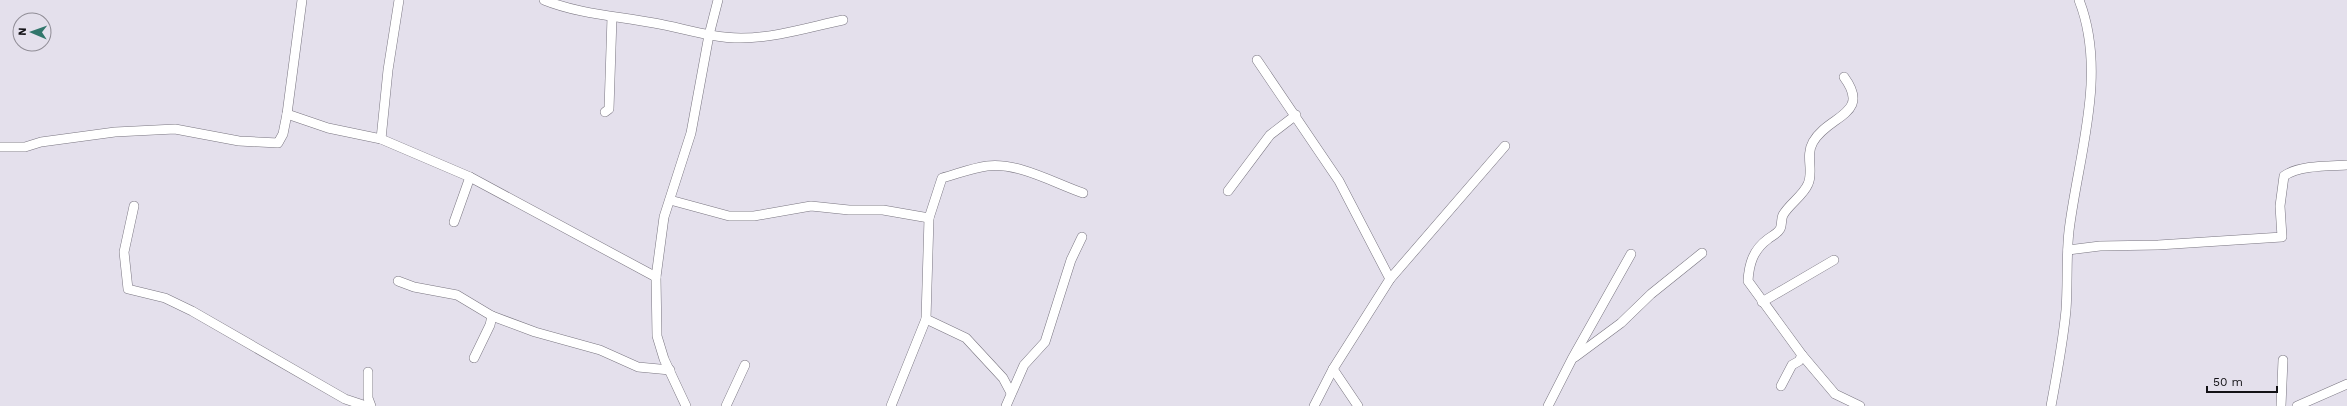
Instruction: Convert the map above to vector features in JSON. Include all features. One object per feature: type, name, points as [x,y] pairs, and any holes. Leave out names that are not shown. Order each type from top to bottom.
[{"type":"street","points":[[0,147],[25,147],[41,142],[115,132],[175,129],[239,141],[278,143],[283,134],[287,114],[302,0]]},
{"type":"street","points":[[381,139],[388,70],[400,0]]},
{"type":"street","points":[[544,0],[556,5],[612,17],[653,22],[709,35],[741,38],[780,34],[843,20]]},
{"type":"street","points":[[686,406],[670,370],[658,336],[656,277],[661,230],[691,133],[709,35],[718,0]]},
{"type":"street","points":[[2051,406],[2061,352],[2066,309],[2071,212],[2089,103],[2092,50],[2079,0]]},
{"type":"street","points":[[606,112],[609,109],[612,17]]},
{"type":"street","points":[[1257,60],[1296,115],[1339,181],[1390,279]]},
{"type":"street","points":[[1844,77],[1853,89],[1854,99],[1852,107],[1813,142],[1809,154],[1811,174],[1808,184],[1783,214],[1781,229],[1754,253],[1749,267],[1748,281],[1802,355],[1835,394],[1860,406]]},
{"type":"street","points":[[287,114],[328,128],[381,139],[470,177],[656,277]]},
{"type":"street","points":[[1228,191],[1270,135],[1296,115]]},
{"type":"street","points":[[1314,406],[1333,369],[1390,279],[1505,146]]},
{"type":"street","points":[[2068,250],[2100,246],[2158,245],[2282,237],[2280,206],[2284,176],[2290,172],[2325,165],[2347,165]]},
{"type":"street","points":[[891,406],[926,319],[929,218],[942,178],[987,166],[1007,166],[1026,170],[1083,193]]},
{"type":"street","points":[[454,222],[470,177]]},
{"type":"street","points":[[670,200],[729,216],[754,216],[811,206],[849,210],[883,210],[929,218]]},
{"type":"street","points":[[134,206],[124,252],[128,289],[165,298],[192,311],[345,399],[366,406]]},
{"type":"street","points":[[1006,406],[1024,365],[1045,342],[1071,260],[1082,236]]},
{"type":"street","points":[[1572,359],[1621,323],[1651,294],[1702,253]]},
{"type":"street","points":[[1548,406],[1572,359],[1631,254]]},
{"type":"street","points":[[1762,302],[1834,260]]},
{"type":"street","points":[[398,281],[414,287],[457,295],[492,316],[535,332],[600,350],[638,367],[670,370]]},
{"type":"street","points":[[474,358],[490,325],[492,316]]},
{"type":"street","points":[[926,319],[966,338],[1003,378],[1011,393]]},
{"type":"street","points":[[1781,386],[1792,365],[1799,361],[1802,355]]},
{"type":"street","points":[[2281,406],[2283,360]]},
{"type":"street","points":[[726,406],[745,365]]},
{"type":"street","points":[[1333,369],[1358,406]]},
{"type":"street","points":[[368,372],[368,398],[371,406]]},
{"type":"street","points":[[2297,406],[2347,384]]}]
